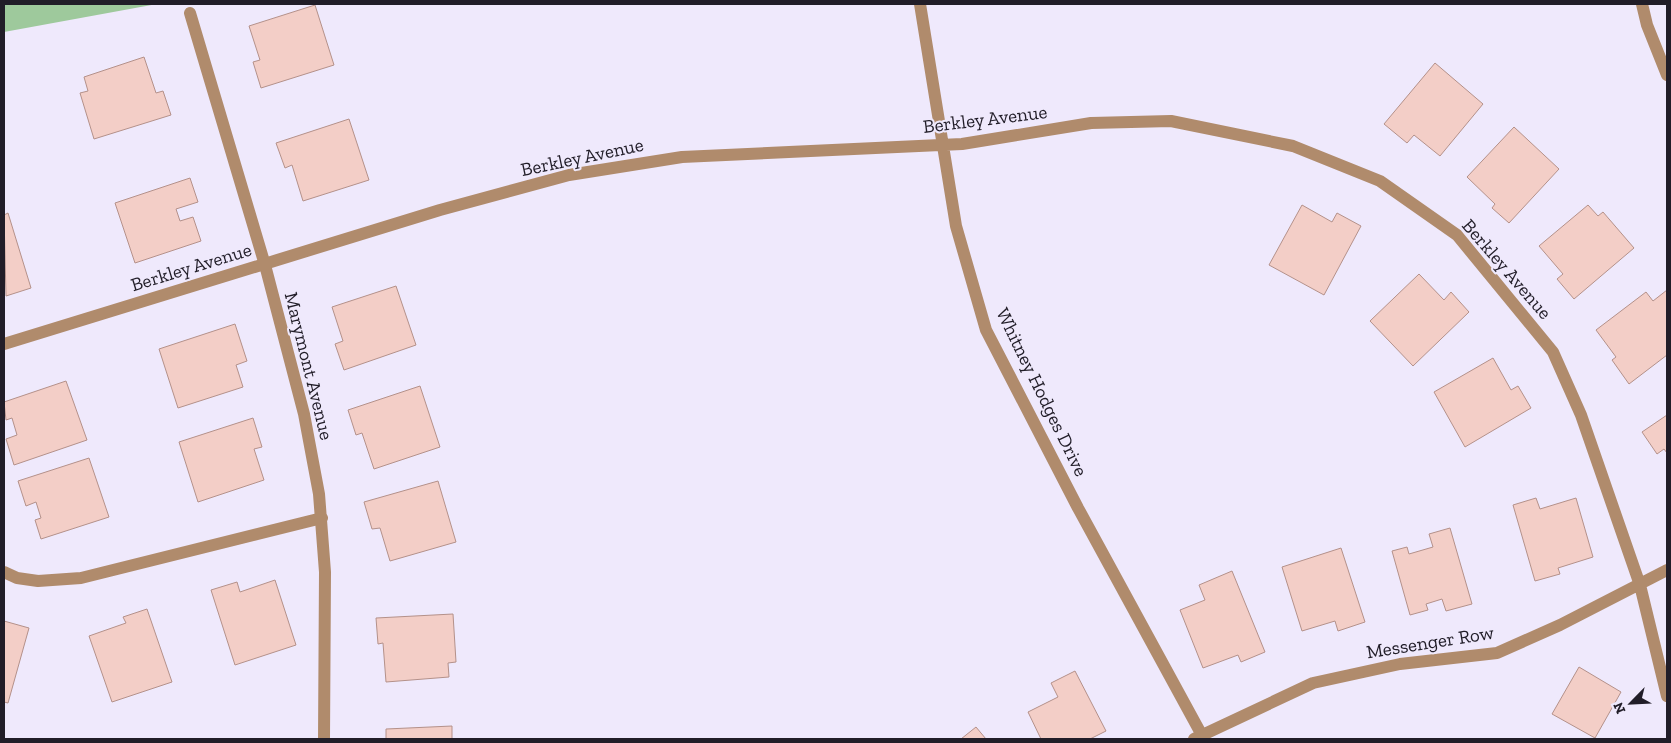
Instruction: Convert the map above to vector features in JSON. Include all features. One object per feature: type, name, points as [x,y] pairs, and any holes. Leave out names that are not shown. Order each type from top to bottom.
[{"type":"street","name":"Whitney Hodges Drive","points":[[920,4],[956,226],[986,330],[1200,738]]},
{"type":"street","points":[[1642,4],[1647,25],[1667,75]]},
{"type":"street","name":"Marymont Avenue","points":[[190,13],[265,265],[304,414],[322,518],[326,572],[324,739]]},
{"type":"street","name":"Berkley Avenue","points":[[4,344],[440,210],[569,175],[682,157],[962,144],[1091,123],[1171,121],[1293,146],[1380,181],[1457,235],[1553,352],[1581,415],[1640,585],[1667,696]]},
{"type":"street","points":[[4,572],[17,578],[38,581],[81,578],[322,518]]},
{"type":"street","name":"Messenger Row","points":[[1200,738],[1313,683],[1400,664],[1497,653],[1560,626],[1667,570]]},
{"type":"green space","points":[[4,4],[157,4],[4,32]]},
{"type":"building","points":[[315,5],[334,65],[261,88],[253,62],[260,60],[249,26]]},
{"type":"building","points":[[144,57],[156,93],[163,91],[171,115],[94,139],[80,93],[88,91],[84,77]]},
{"type":"building","points":[[1435,63],[1483,104],[1440,156],[1414,135],[1407,143],[1384,124]]},
{"type":"building","points":[[349,119],[369,180],[303,201],[292,165],[285,168],[276,143]]},
{"type":"building","points":[[1514,127],[1559,169],[1509,223],[1492,208],[1495,204],[1467,177]]},
{"type":"building","points":[[190,178],[198,202],[176,209],[180,221],[193,217],[201,241],[135,263],[115,203]]},
{"type":"building","points":[[1302,205],[1332,222],[1337,213],[1361,226],[1324,295],[1269,265]]},
{"type":"building","points":[[1588,205],[1598,216],[1603,212],[1634,248],[1574,299],[1557,279],[1563,274],[1539,246]]},
{"type":"building","points":[[8,213],[31,288],[6,296],[4,215]]},
{"type":"building","points":[[1419,274],[1444,300],[1451,292],[1469,312],[1413,366],[1370,321]]},
{"type":"building","points":[[396,286],[416,345],[344,370],[335,344],[343,341],[332,307]]},
{"type":"building","points":[[1667,290],[1667,355],[1629,384],[1612,360],[1616,357],[1596,330],[1646,292],[1653,301]]},
{"type":"building","points":[[235,324],[247,361],[236,365],[243,387],[178,408],[159,349]]},
{"type":"building","points":[[1493,358],[1511,390],[1518,386],[1531,408],[1465,447],[1434,392]]},
{"type":"building","points":[[66,381],[87,440],[14,465],[6,439],[17,435],[12,418],[6,420],[4,402]]},
{"type":"building","points":[[420,386],[440,447],[374,469],[362,433],[356,435],[348,410]]},
{"type":"building","points":[[1667,415],[1667,453],[1664,449],[1657,454],[1642,432]]},
{"type":"building","points":[[253,418],[262,447],[254,449],[264,480],[198,502],[179,442]]},
{"type":"building","points":[[89,458],[109,517],[41,539],[35,520],[41,518],[36,502],[26,506],[18,481]]},
{"type":"building","points":[[438,481],[456,542],[390,561],[380,528],[372,529],[364,502]]},
{"type":"building","points":[[1536,498],[1540,509],[1576,498],[1593,557],[1558,568],[1560,574],[1535,581],[1513,505]]},
{"type":"building","points":[[1450,528],[1472,604],[1446,611],[1442,599],[1426,604],[1428,610],[1410,615],[1392,551],[1407,547],[1409,554],[1433,547],[1429,534]]},
{"type":"building","points":[[1341,548],[1365,622],[1338,631],[1335,621],[1302,631],[1282,567]]},
{"type":"building","points":[[1232,571],[1265,652],[1241,662],[1238,655],[1203,668],[1180,610],[1205,600],[1199,585]]},
{"type":"building","points":[[275,580],[296,645],[235,665],[211,590],[237,582],[240,592]]},
{"type":"building","points":[[147,609],[172,682],[112,702],[89,636],[126,623],[123,617]]},
{"type":"building","points":[[453,614],[456,662],[448,663],[449,677],[386,682],[383,643],[378,644],[376,618]]},
{"type":"building","points":[[4,621],[29,628],[8,703],[4,702]]},
{"type":"building","points":[[1579,667],[1621,692],[1595,738],[1552,714]]},
{"type":"building","points":[[1075,671],[1106,731],[1090,739],[1041,739],[1028,712],[1058,697],[1051,683]]},
{"type":"building","points":[[452,726],[452,739],[386,739],[386,729]]},
{"type":"building","points":[[976,727],[986,739],[961,739]]}]
